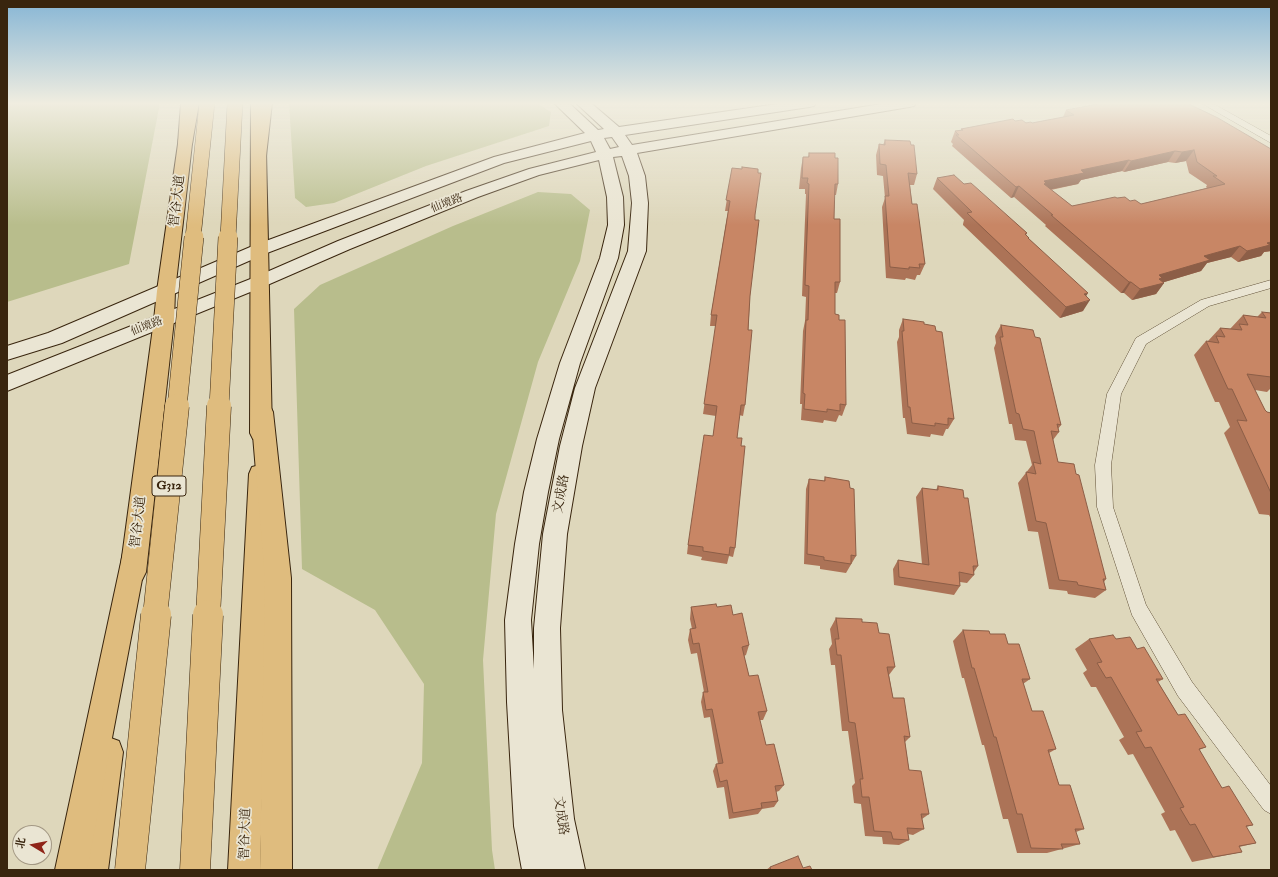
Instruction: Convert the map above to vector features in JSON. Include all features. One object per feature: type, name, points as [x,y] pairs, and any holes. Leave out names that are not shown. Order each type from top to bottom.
[{"type":"main road","name":"智谷大道","points":[[92,870],[135,553],[185,144]]},
{"type":"main road","name":"智谷大道","points":[[130,870],[203,144]]},
{"type":"main road","points":[[195,870],[233,144]]},
{"type":"main road","name":"智谷大道","points":[[244,870],[262,412],[259,282],[261,249],[259,144]]},
{"type":"main road","points":[[259,156],[260,144]]},
{"type":"main road","points":[[262,412],[278,578],[276,867]]},
{"type":"main road","points":[[71,870],[135,553]]},
{"type":"street","name":"仙境路","points":[[7,353],[55,338],[166,292],[261,249],[499,160],[605,144]]},
{"type":"street","name":"仙境路","points":[[7,383],[259,282],[344,245],[472,194],[609,144]]},
{"type":"street","name":"文成路","points":[[538,870],[530,826],[521,702],[518,620],[527,544],[536,492],[548,439],[570,363],[609,258],[616,225],[616,197],[610,170],[611,144]]},
{"type":"street","name":"文成路","points":[[569,870],[558,819],[548,710],[546,628],[555,534],[571,446],[585,388],[637,251],[640,204],[637,176],[612,144]]},
{"type":"street","points":[[1271,284],[1204,303],[1141,341],[1114,394],[1103,465],[1105,507],[1138,609],[1185,689],[1271,803]]},
{"type":"green space","points":[[7,144],[152,144],[129,264],[7,302]]},
{"type":"green space","points":[[292,144],[494,144],[426,166],[334,203],[306,207],[295,198]]},
{"type":"green space","points":[[538,192],[571,194],[590,210],[580,261],[538,362],[496,514],[483,660],[492,850],[495,870],[377,870],[422,763],[424,684],[375,610],[302,569],[294,309],[320,285],[453,226]]},
{"type":"building","points":[[879,144],[914,145],[917,174],[908,173],[912,204],[917,204],[925,264],[919,264],[920,268],[909,267],[909,269],[890,267],[885,196],[889,196],[886,165],[880,164]]},
{"type":"building","points":[[966,144],[1262,144],[1271,149],[1271,242],[1267,243],[1270,245],[1247,251],[1240,246],[1204,256],[1210,260],[1159,275],[1162,278],[1159,279],[1164,283],[1140,289],[1129,282],[1019,186],[1016,187]],"holes":[[[1194,150],[1197,162],[1217,176],[1213,176],[1225,184],[1141,204],[1135,200],[1130,201],[1125,197],[1115,197],[1072,206],[1044,184],[1046,183],[1044,181],[1084,173],[1081,170],[1175,151],[1182,152]]]},
{"type":"building","points":[[809,153],[835,153],[835,158],[838,158],[838,184],[835,184],[834,219],[840,219],[840,282],[835,282],[835,314],[839,315],[839,320],[845,320],[846,405],[840,404],[840,411],[827,409],[827,412],[804,409],[805,394],[803,393],[809,286],[805,285],[809,184],[807,183],[808,178],[802,178],[803,157],[809,157]]},
{"type":"building","points":[[742,167],[758,169],[758,173],[761,173],[755,215],[755,220],[759,220],[750,296],[748,330],[752,330],[745,405],[741,405],[737,438],[742,438],[741,446],[745,446],[735,548],[730,547],[729,555],[703,551],[703,547],[688,545],[704,435],[713,436],[717,406],[704,404],[717,315],[711,315],[730,201],[726,200],[732,168],[742,169]]},
{"type":"building","points":[[954,175],[964,184],[971,183],[1027,233],[1025,234],[1028,238],[1088,293],[1084,294],[1090,300],[1066,307],[967,213],[972,212],[937,178]]},
{"type":"building","points":[[1262,312],[1271,313],[1271,377],[1247,374],[1265,410],[1271,413],[1271,493],[1237,420],[1247,421],[1232,389],[1228,389],[1206,341],[1219,343],[1216,336],[1225,337],[1220,328],[1242,330],[1239,324],[1248,325],[1243,315],[1266,318]]},
{"type":"building","points":[[903,319],[924,322],[924,324],[935,326],[936,331],[942,332],[954,419],[948,418],[948,425],[935,423],[935,426],[912,423],[910,407],[908,407],[902,331],[904,331]]},
{"type":"building","points":[[1001,325],[1033,330],[1035,337],[1040,338],[1061,425],[1057,424],[1059,432],[1051,431],[1058,462],[1074,464],[1076,474],[1079,475],[1106,579],[1103,579],[1106,590],[1078,585],[1077,582],[1059,580],[1046,523],[1036,521],[1026,472],[1036,474],[1033,462],[1041,464],[1034,431],[1023,429],[1019,414],[1016,413],[1000,337],[1003,337]]},
{"type":"building","points":[[825,477],[849,481],[850,488],[854,489],[856,556],[851,555],[851,564],[824,560],[824,557],[807,554],[809,479],[825,481]]},
{"type":"building","points":[[938,486],[963,490],[964,498],[968,498],[978,566],[973,566],[974,575],[959,572],[960,586],[899,577],[898,560],[929,565],[922,488],[938,490]]},
{"type":"building","points":[[716,604],[717,607],[731,605],[733,615],[742,613],[749,645],[742,647],[749,676],[758,675],[767,711],[758,712],[766,745],[774,744],[784,785],[775,786],[778,801],[761,803],[762,808],[733,813],[727,780],[720,782],[716,764],[723,763],[712,709],[706,710],[703,692],[708,692],[699,643],[693,644],[690,629],[696,628],[691,607]]},
{"type":"building","points":[[836,618],[862,619],[862,622],[877,623],[879,633],[889,634],[895,667],[887,667],[893,698],[904,698],[910,737],[904,736],[909,770],[921,771],[929,814],[921,814],[924,829],[907,828],[909,840],[893,839],[891,832],[874,831],[869,797],[862,797],[860,779],[863,779],[855,723],[849,722],[841,655],[837,655],[835,639],[839,639]]},
{"type":"building","points":[[963,630],[989,631],[990,634],[1005,634],[1008,644],[1019,644],[1030,679],[1022,679],[1032,711],[1043,711],[1056,749],[1048,750],[1059,785],[1070,785],[1084,829],[1075,829],[1080,844],[1061,844],[1063,849],[1031,848],[1022,814],[1017,814],[996,737],[994,737],[974,668],[972,668]]},
{"type":"building","points":[[1113,635],[1116,639],[1130,637],[1137,649],[1144,647],[1163,679],[1156,679],[1178,715],[1185,714],[1206,747],[1199,749],[1222,788],[1229,786],[1253,825],[1246,826],[1256,843],[1239,846],[1242,852],[1213,857],[1195,824],[1190,825],[1180,808],[1184,807],[1151,747],[1145,748],[1136,732],[1142,731],[1111,677],[1106,678],[1097,663],[1102,662],[1089,639]]},
{"type":"building","points":[[798,856],[803,868],[810,866],[812,870],[771,870],[770,867]]}]
